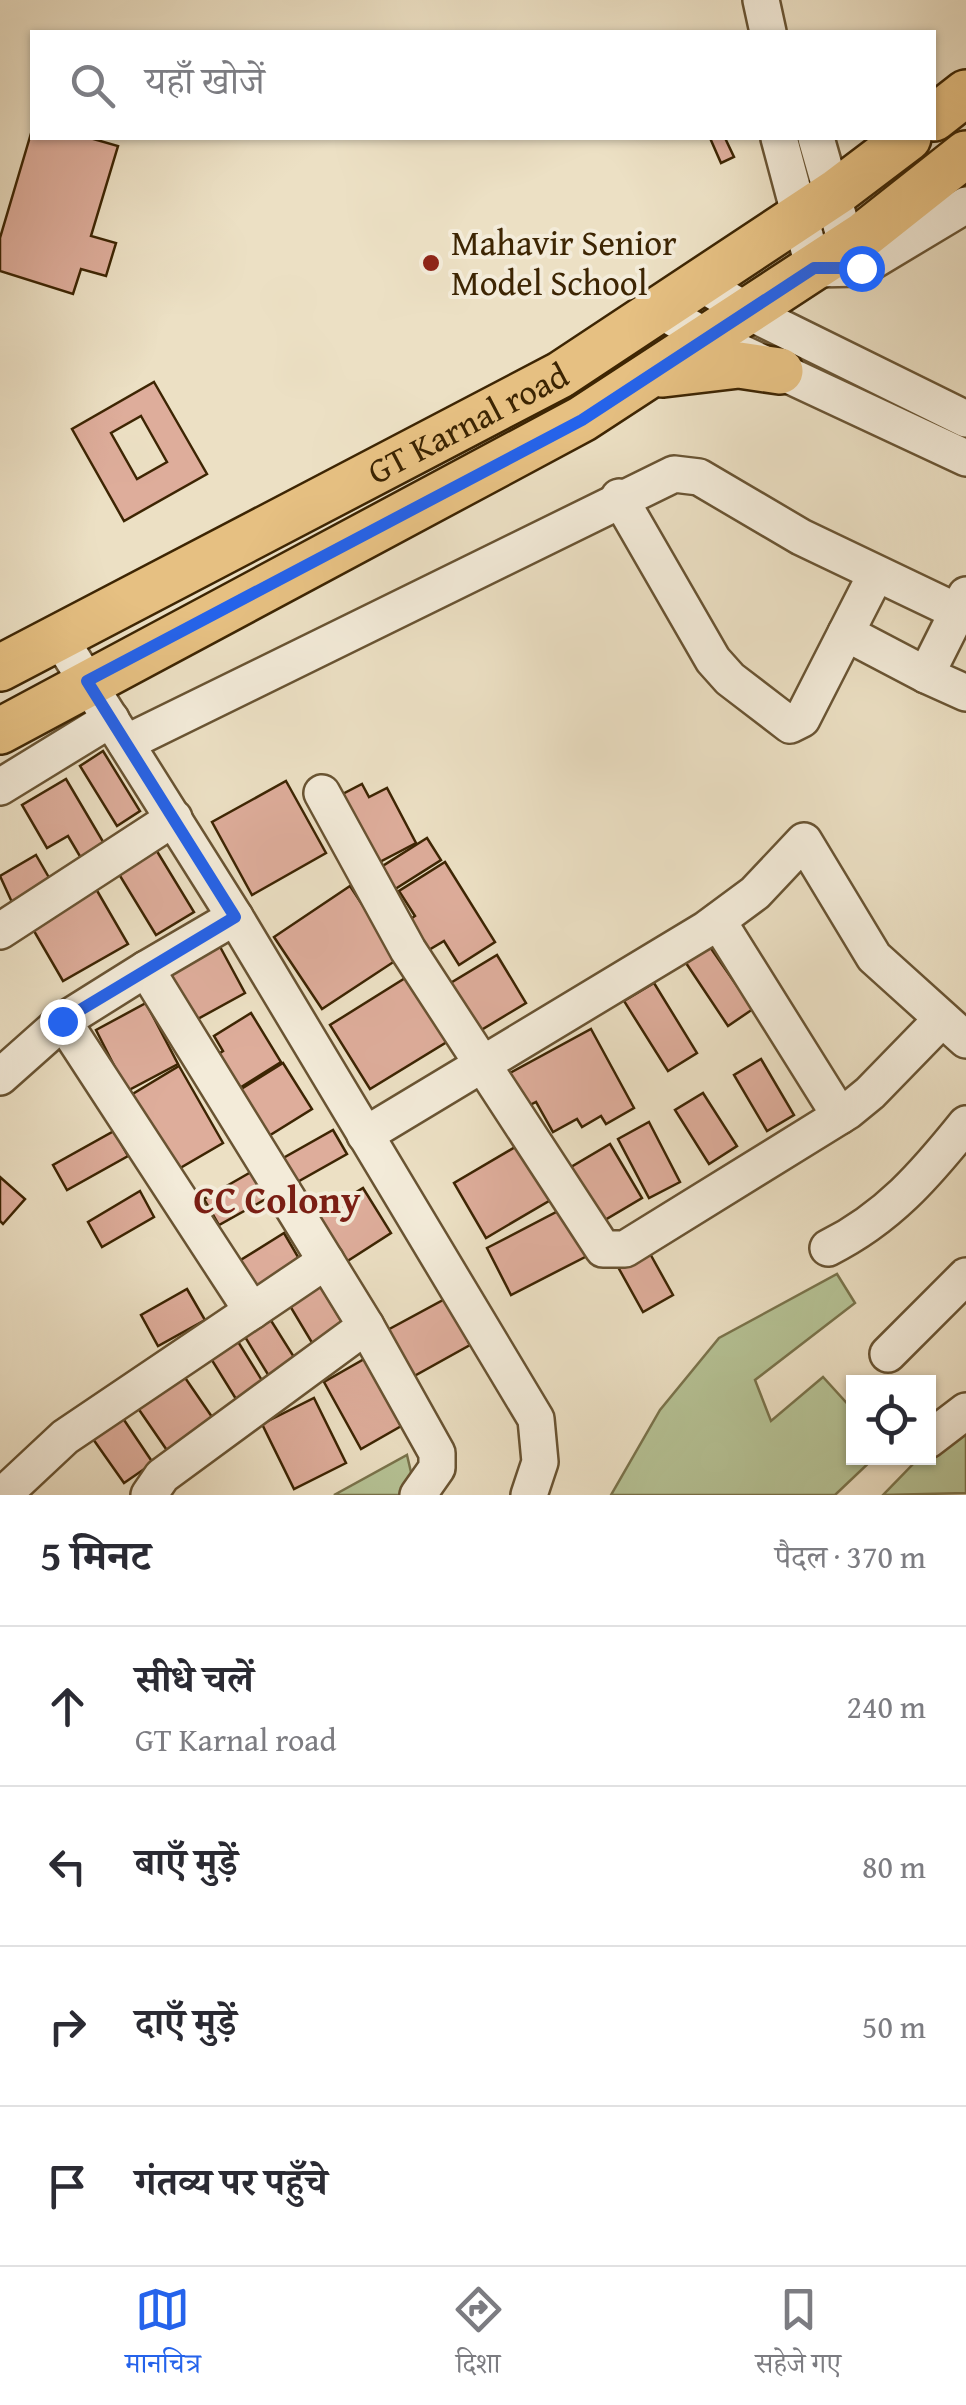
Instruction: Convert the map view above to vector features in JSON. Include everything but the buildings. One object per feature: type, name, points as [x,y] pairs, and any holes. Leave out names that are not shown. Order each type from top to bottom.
[{"type":"main road","points":[[936,116],[966,93]]},
{"type":"main road","name":"GT Karnal road","points":[[0,668],[58,634],[560,374],[816,205],[905,140]]},
{"type":"main road","name":"GT Karnal road","points":[[0,731],[87,681],[582,420],[831,257],[966,154]]},
{"type":"main road","points":[[647,377],[739,365],[780,371]]},
{"type":"street","points":[[762,0],[768,30]]},
{"type":"street","points":[[780,140],[816,205],[831,257],[861,268],[966,205]]},
{"type":"street","points":[[816,140],[816,205]]},
{"type":"street","points":[[700,283],[747,311],[966,419]]},
{"type":"street","points":[[659,310],[707,337],[966,458]]},
{"type":"street","points":[[0,787],[619,497],[687,473],[876,574],[962,604],[926,675]]},
{"type":"street","points":[[619,497],[713,660],[782,722],[797,724],[802,719],[876,574]]},
{"type":"street","points":[[846,633],[966,694]]},
{"type":"street","points":[[58,634],[235,917],[536,1418],[540,1462],[530,1495]]},
{"type":"street","points":[[322,792],[408,950],[484,1064],[596,1241],[613,1251],[624,1249],[840,1116],[954,1029],[874,956],[804,841],[755,893],[718,920],[484,1064],[365,1135]]},
{"type":"street","points":[[0,931],[174,818]]},
{"type":"street","points":[[0,1077],[62,1021],[235,917]]},
{"type":"street","points":[[718,920],[840,1116]]},
{"type":"street","points":[[146,969],[366,1326],[437,1453],[437,1468],[418,1495]]},
{"type":"street","points":[[62,1021],[252,1311]]},
{"type":"street","points":[[828,1248],[864,1230],[912,1191],[966,1124]]},
{"type":"street","points":[[3,1495],[64,1436],[326,1261]]},
{"type":"street","points":[[888,1354],[966,1276]]},
{"type":"street","points":[[150,1495],[162,1476],[366,1326]]},
{"type":"street","points":[[936,1434],[966,1411]]},
{"type":"green space","points":[[837,1274],[855,1303],[755,1380],[771,1421],[823,1377],[846,1402],[846,1465],[867,1465],[835,1495],[611,1495],[660,1410],[719,1338]]},
{"type":"green space","points":[[966,1409],[966,1493],[883,1495],[912,1465],[936,1465],[936,1441]]},
{"type":"green space","points":[[407,1455],[414,1485],[406,1495],[334,1495]]},
{"type":"place","name":"Mahavir Senior Model School","points":[[431,263]]},
{"type":"district","name":"CC Colony","points":[[277,1200]]},
{"type":"route","points":[[62,1021],[235,917],[87,681],[582,420],[814,268],[861,268]]}]
